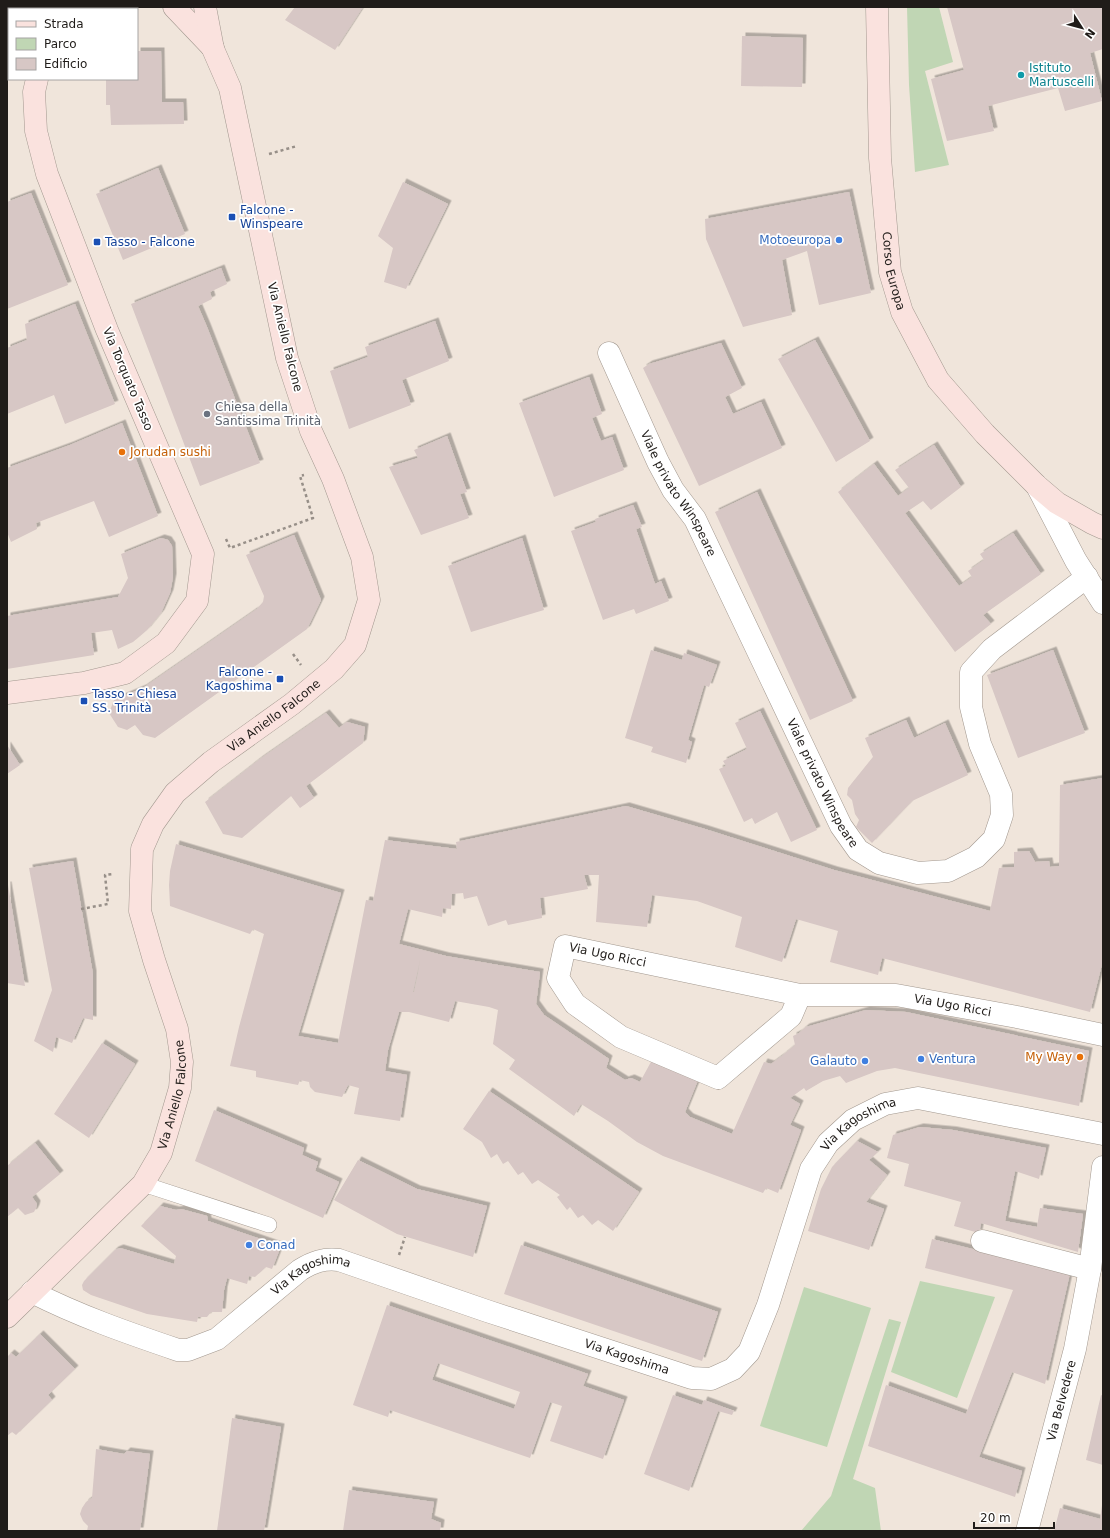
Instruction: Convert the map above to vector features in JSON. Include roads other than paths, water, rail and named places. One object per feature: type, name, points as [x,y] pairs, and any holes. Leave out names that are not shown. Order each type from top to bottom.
[{"type":"street","name":"Via Aniello Falcone","points":[[174,7],[213,49]]},
{"type":"street","name":"Via Aniello Falcone","points":[[7,1317],[143,1184],[161,1154],[180,1088],[182,1062],[177,1029],[154,960],[140,911],[142,849],[153,824],[175,793],[211,762],[292,704],[334,669],[355,645],[370,600],[362,557],[333,479],[311,431],[287,358],[230,88],[213,49],[205,7]]},
{"type":"street","name":"Corso Europa","points":[[877,7],[881,173],[890,272],[902,312],[938,380],[985,434],[1036,486],[1057,503],[1103,528]]},
{"type":"street","name":"Via Torquato Tasso","points":[[7,693],[84,682],[125,673],[166,643],[197,601],[203,554],[107,330],[47,174],[36,132],[34,92],[37,80]]},
{"type":"street","name":"Viale privato Winspeare","points":[[609,353],[658,462],[673,490],[695,519],[842,826],[858,850],[879,863],[918,873],[948,871],[976,857],[994,839],[1002,815],[1001,794],[980,744],[971,707],[971,672],[992,649],[1087,577]]},
{"type":"street","points":[[1036,486],[1076,561],[1103,603]]},
{"type":"street","name":"Via Ugo Ricci","points":[[800,995],[791,1016],[718,1078],[621,1037],[576,1004],[558,978],[565,946],[800,995],[896,995],[1017,1017],[1103,1035]]},
{"type":"street","name":"Via Kagoshima","points":[[32,1292],[64,1308],[114,1328],[178,1350],[188,1350],[217,1339],[300,1270],[310,1264],[329,1259],[346,1263],[692,1378],[711,1379],[733,1369],[749,1352],[768,1305],[811,1169],[828,1143],[853,1120],[885,1104],[918,1098],[1103,1134]]},
{"type":"street","name":"Via Belvedere","points":[[1028,1531],[1075,1349],[1090,1269],[1103,1167]]},
{"type":"street","points":[[982,1241],[1090,1269]]},
{"type":"lane","points":[[143,1184],[269,1225]]},
{"type":"place","name":"Istituto Martuscelli","points":[[1021,75]]},
{"type":"place","name":"Falcone - Winspeare","points":[[232,217]]},
{"type":"place","name":"Motoeuropa","points":[[839,240]]},
{"type":"place","name":"Tasso - Falcone","points":[[97,242]]},
{"type":"place","name":"Chiesa della Santissima Trinità","points":[[207,414]]},
{"type":"place","name":"Jorudan sushi","points":[[122,452]]},
{"type":"place","name":"Falcone - Kagoshima","points":[[280,679]]},
{"type":"place","name":"Tasso - Chiesa SS. Trinità","points":[[84,701]]},
{"type":"place","name":"My Way","points":[[1080,1057]]},
{"type":"place","name":"Ventura","points":[[921,1059]]},
{"type":"place","name":"Galauto","points":[[865,1061]]},
{"type":"place","name":"Conad","points":[[249,1245]]}]
